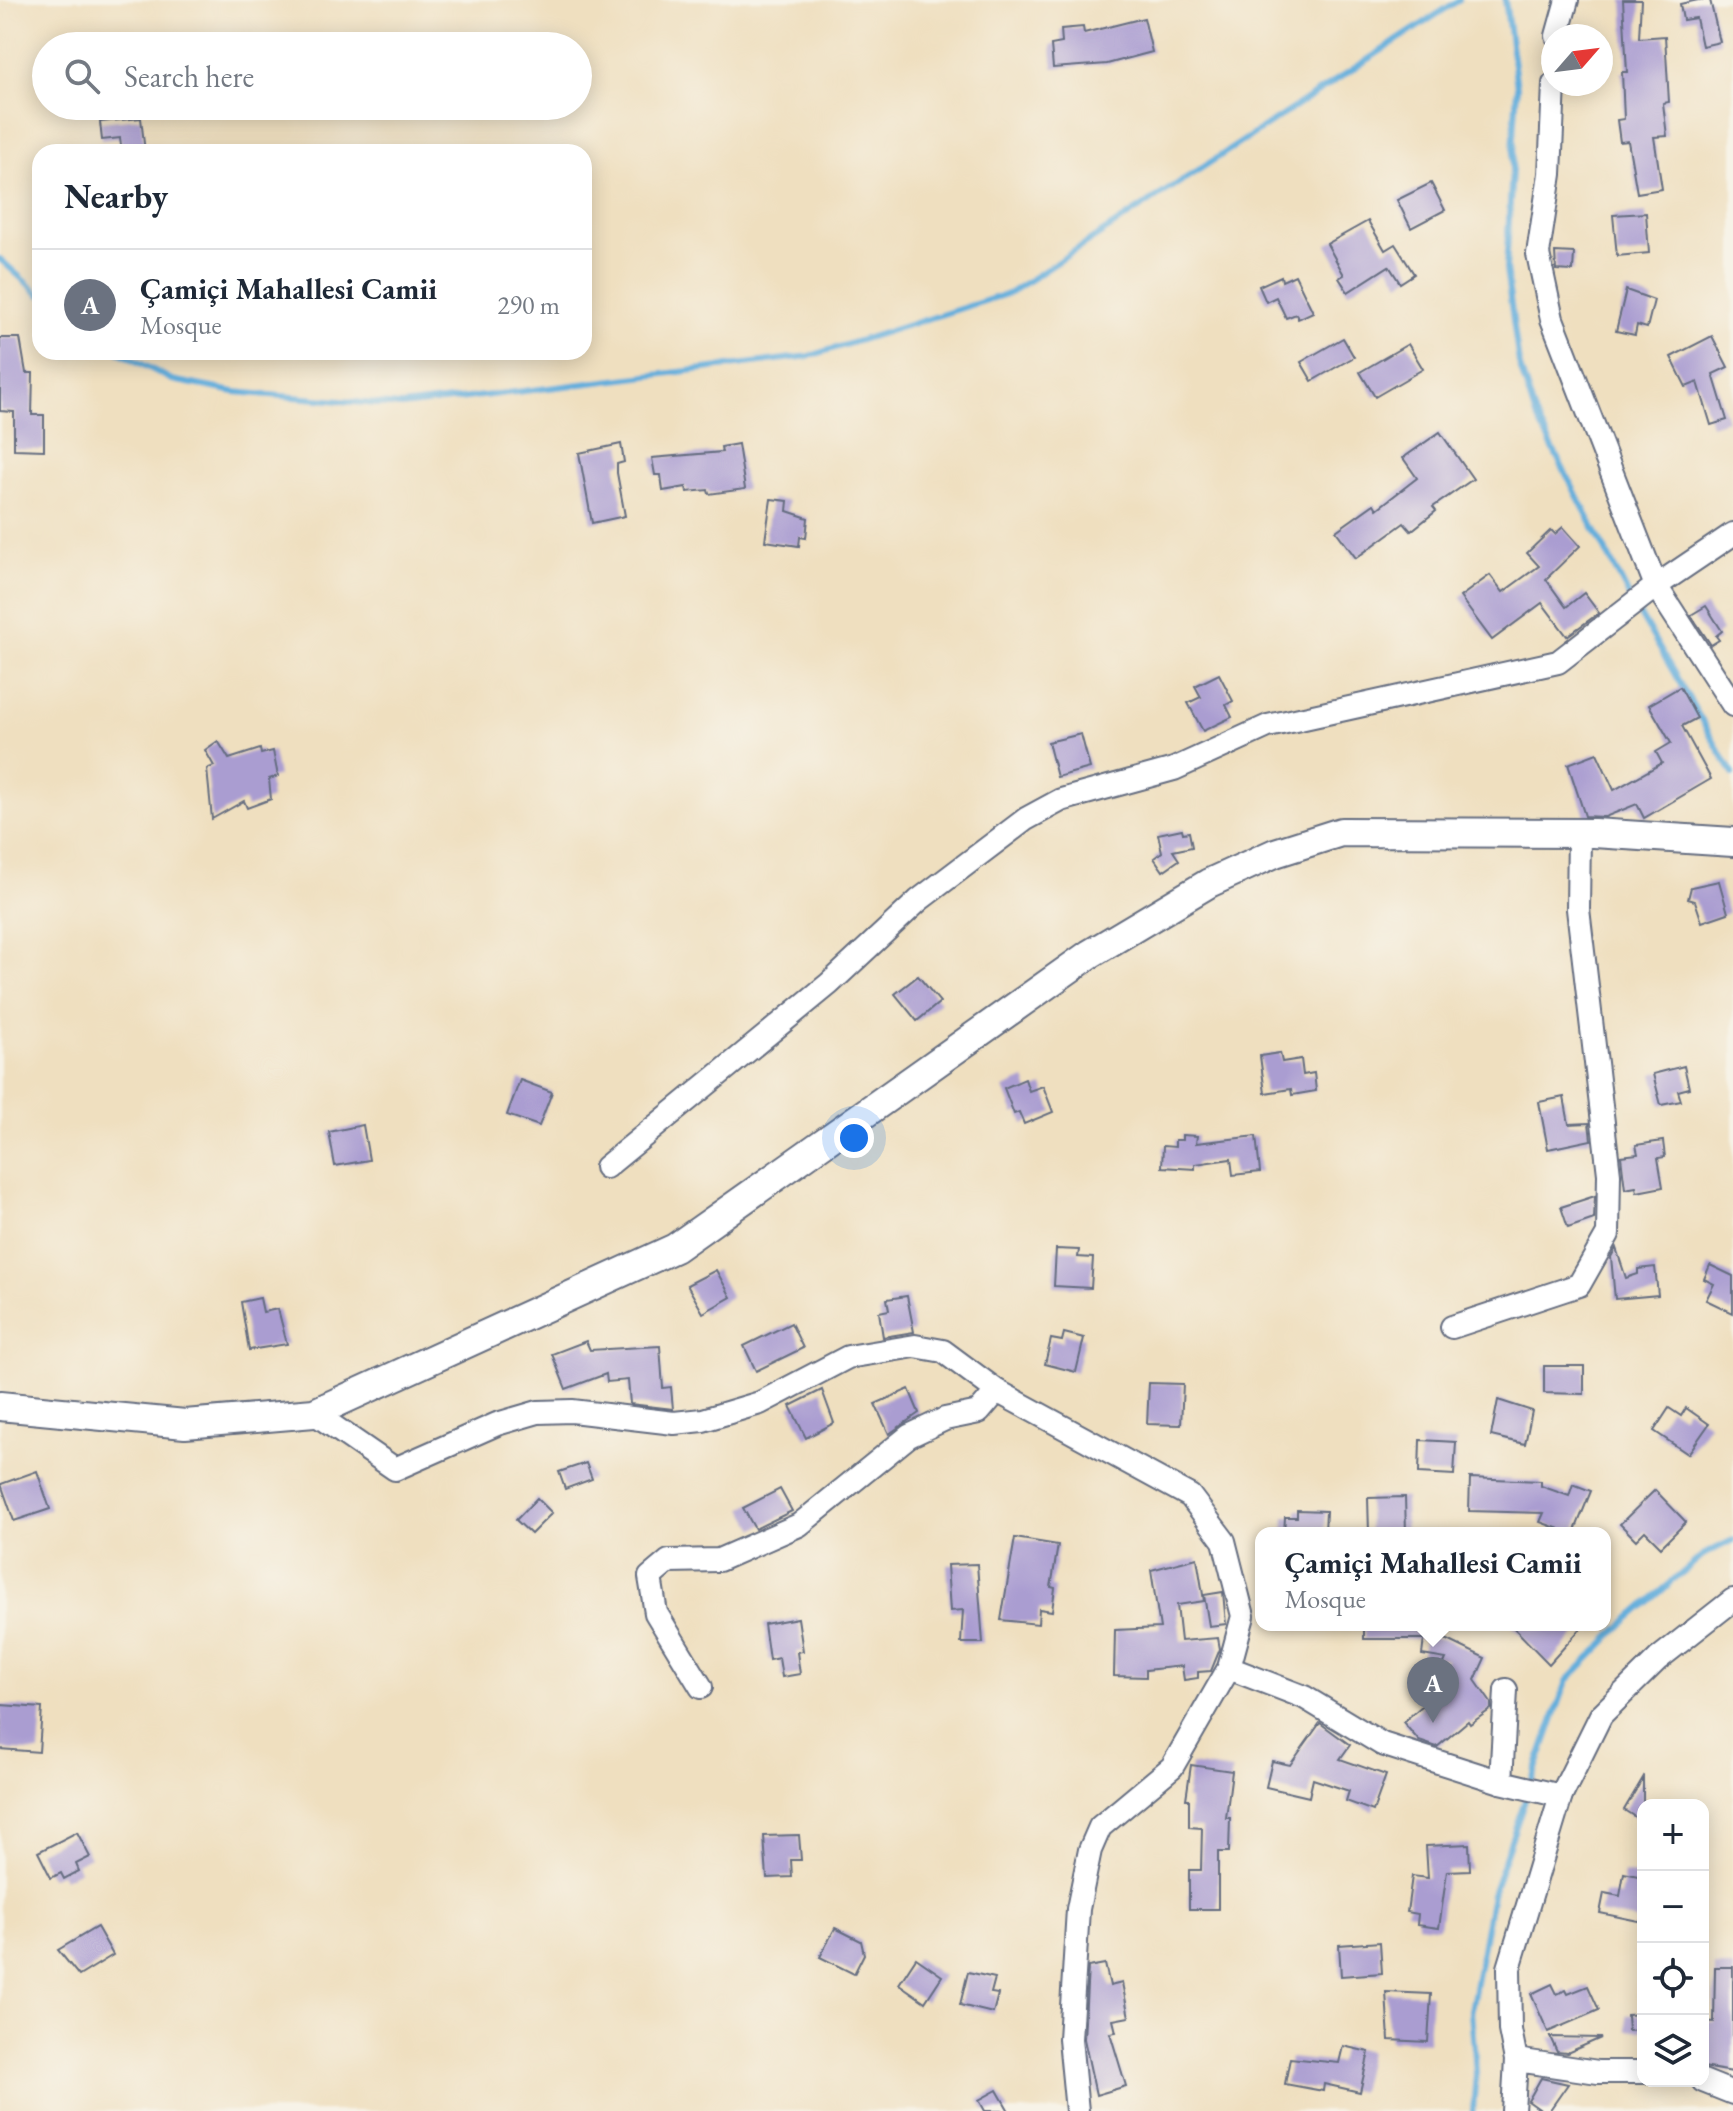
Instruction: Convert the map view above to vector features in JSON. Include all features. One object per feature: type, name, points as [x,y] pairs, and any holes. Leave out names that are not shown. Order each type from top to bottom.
[{"type":"main road","points":[[0,1406],[185,1424],[314,1413],[675,1248],[1090,954],[1209,883],[1275,853],[1341,832],[1579,833],[1733,842]]},
{"type":"street","points":[[1560,24],[1567,0]]},
{"type":"street","points":[[1553,96],[1550,174],[1538,254],[1552,319],[1641,598],[1733,705]]},
{"type":"street","points":[[606,1167],[829,984],[919,900],[1026,819],[1061,800],[1174,769],[1268,726],[1558,662],[1641,598],[1733,534]]},
{"type":"street","points":[[1452,1327],[1579,1285],[1608,1234],[1609,1174],[1578,909],[1579,833]]},
{"type":"street","points":[[314,1413],[395,1469],[497,1424],[538,1412],[572,1411],[674,1423],[703,1420],[760,1403],[848,1357],[915,1346],[943,1351],[997,1391],[1190,1496],[1224,1541],[1243,1616],[1229,1668],[1172,1767],[1100,1827],[1090,1850],[1078,1909],[1070,2039],[1077,2111]]},
{"type":"street","points":[[701,1687],[656,1613],[650,1577],[669,1561],[719,1560],[799,1525],[909,1436],[945,1419],[979,1412],[997,1391]]},
{"type":"street","points":[[1513,2111],[1516,2060],[1510,2030],[1509,1968],[1552,1794],[1601,1715],[1658,1659],[1733,1600]]},
{"type":"street","points":[[1229,1668],[1304,1697],[1382,1744],[1552,1794]]},
{"type":"street","points":[[1506,1690],[1510,1784]]},
{"type":"street","points":[[1516,2060],[1598,2072],[1637,2072]]},
{"type":"street","points":[[1709,2083],[1733,2093]]},
{"type":"building","points":[[1623,0],[1641,0],[1639,38],[1665,36],[1669,102],[1663,103],[1667,136],[1654,137],[1662,189],[1637,193],[1628,141],[1620,142],[1617,120],[1624,119],[1622,72],[1627,72]]},
{"type":"building","points":[[1710,0],[1720,42],[1702,46],[1696,18],[1683,20],[1680,4]]},
{"type":"building","points":[[1144,18],[1152,52],[1107,64],[1053,68],[1051,45],[1062,43],[1061,29],[1083,27],[1084,33]]},
{"type":"building","points":[[141,120],[144,144],[121,144],[120,138],[102,140],[100,122]]},
{"type":"building","points":[[1431,183],[1445,210],[1411,228],[1397,200]]},
{"type":"building","points":[[1646,213],[1649,253],[1617,256],[1613,215]]},
{"type":"building","points":[[1368,221],[1385,250],[1395,244],[1414,274],[1400,283],[1389,266],[1348,292],[1339,278],[1344,275],[1327,244]]},
{"type":"building","points":[[1555,252],[1574,253],[1573,271],[1556,270]]},
{"type":"building","points":[[1295,275],[1313,312],[1298,319],[1296,314],[1286,318],[1276,297],[1266,302],[1259,286],[1281,276],[1282,281]]},
{"type":"building","points":[[1626,290],[1654,300],[1647,328],[1637,325],[1635,335],[1616,331]]},
{"type":"building","points":[[1712,336],[1728,367],[1713,374],[1727,420],[1711,425],[1698,382],[1686,387],[1671,357]]},
{"type":"building","points":[[0,338],[20,338],[26,373],[33,373],[32,415],[44,415],[44,450],[14,449],[14,412],[0,411]]},
{"type":"building","points":[[1343,338],[1354,357],[1312,381],[1301,362]]},
{"type":"building","points":[[1408,344],[1423,369],[1375,397],[1360,372]]},
{"type":"building","points":[[1440,432],[1473,479],[1433,507],[1436,511],[1411,531],[1404,523],[1356,558],[1336,531],[1374,504],[1377,509],[1417,478],[1403,458]]},
{"type":"building","points":[[621,444],[624,462],[617,464],[617,473],[625,516],[592,523],[579,453]]},
{"type":"building","points":[[738,444],[745,489],[709,494],[708,490],[687,492],[686,487],[663,491],[661,475],[655,475],[652,458],[722,452],[721,447]]},
{"type":"building","points":[[771,499],[788,501],[787,511],[808,518],[806,538],[800,537],[799,546],[765,541]]},
{"type":"building","points":[[1563,527],[1580,546],[1546,579],[1566,607],[1584,593],[1599,613],[1567,636],[1542,603],[1492,640],[1460,597],[1490,575],[1503,592],[1539,566],[1527,553],[1551,530],[1555,534]]},
{"type":"building","points":[[1706,606],[1722,631],[1716,636],[1719,640],[1711,645],[1691,615]]},
{"type":"building","points":[[1219,674],[1233,701],[1226,705],[1232,717],[1203,731],[1188,703],[1201,697],[1195,686]]},
{"type":"building","points":[[1680,687],[1697,718],[1682,726],[1711,779],[1644,818],[1637,804],[1605,817],[1585,816],[1568,764],[1597,753],[1614,790],[1662,763],[1656,752],[1671,743],[1649,705]]},
{"type":"building","points":[[1081,734],[1090,768],[1057,777],[1048,742]]},
{"type":"building","points":[[218,741],[229,759],[260,749],[261,754],[273,751],[278,776],[269,779],[271,799],[247,808],[244,801],[212,819],[207,769],[214,766],[205,750]]},
{"type":"building","points":[[1182,829],[1183,833],[1189,832],[1192,847],[1173,851],[1179,860],[1163,871],[1154,858],[1162,852],[1158,834]]},
{"type":"building","points":[[1719,881],[1728,913],[1702,922],[1695,901],[1688,899],[1691,887]]},
{"type":"building","points":[[918,976],[940,1002],[917,1021],[895,994]]},
{"type":"building","points":[[1280,1053],[1282,1062],[1301,1059],[1303,1075],[1314,1073],[1316,1091],[1292,1095],[1291,1089],[1265,1093],[1260,1056]]},
{"type":"building","points":[[1684,1066],[1689,1088],[1678,1091],[1681,1101],[1661,1105],[1653,1074]]},
{"type":"building","points":[[1025,1079],[1029,1091],[1043,1086],[1053,1112],[1024,1124],[1019,1112],[1014,1114],[1004,1088]]},
{"type":"building","points":[[520,1080],[552,1092],[539,1126],[507,1115]]},
{"type":"building","points":[[1564,1097],[1569,1124],[1589,1123],[1591,1140],[1548,1149],[1539,1102]]},
{"type":"building","points":[[363,1125],[369,1160],[335,1166],[329,1132]]},
{"type":"building","points":[[1182,1135],[1197,1136],[1196,1143],[1256,1136],[1260,1172],[1233,1175],[1231,1159],[1195,1164],[1195,1169],[1162,1167],[1163,1146],[1175,1147],[1175,1140],[1182,1140]]},
{"type":"building","points":[[1663,1141],[1665,1157],[1658,1158],[1663,1187],[1637,1192],[1636,1187],[1625,1189],[1621,1156],[1638,1154],[1636,1145]]},
{"type":"building","points":[[1595,1196],[1594,1219],[1568,1228],[1561,1207]]},
{"type":"building","points":[[1616,1248],[1626,1278],[1638,1274],[1638,1269],[1655,1267],[1658,1295],[1615,1299],[1611,1257]]},
{"type":"building","points":[[1056,1249],[1079,1250],[1078,1257],[1093,1258],[1091,1288],[1054,1286]]},
{"type":"building","points":[[1710,1265],[1733,1276],[1733,1313],[1706,1300],[1714,1284],[1704,1279]]},
{"type":"building","points":[[716,1270],[731,1297],[703,1313],[687,1285]]},
{"type":"building","points":[[907,1296],[914,1332],[883,1337],[879,1312],[889,1310],[887,1299]]},
{"type":"building","points":[[260,1298],[263,1312],[278,1309],[287,1344],[249,1350],[241,1302]]},
{"type":"building","points":[[791,1323],[803,1348],[756,1371],[744,1346]]},
{"type":"building","points":[[1064,1333],[1084,1338],[1076,1372],[1045,1364],[1051,1339],[1062,1341]]},
{"type":"building","points":[[586,1341],[590,1350],[660,1346],[663,1388],[671,1387],[673,1409],[630,1404],[628,1380],[607,1382],[606,1374],[566,1389],[552,1354]]},
{"type":"building","points":[[1544,1366],[1584,1366],[1584,1394],[1544,1393]]},
{"type":"building","points":[[1149,1383],[1183,1384],[1181,1425],[1147,1424]]},
{"type":"building","points":[[909,1389],[919,1413],[889,1434],[875,1404]]},
{"type":"building","points":[[822,1390],[834,1423],[806,1438],[790,1406]]},
{"type":"building","points":[[1498,1400],[1532,1411],[1525,1444],[1491,1436]]},
{"type":"building","points":[[1669,1408],[1681,1416],[1686,1408],[1709,1424],[1688,1454],[1654,1431]]},
{"type":"building","points":[[1420,1440],[1456,1442],[1454,1475],[1419,1473]]},
{"type":"building","points":[[586,1463],[592,1479],[565,1489],[559,1472]]},
{"type":"building","points":[[37,1471],[50,1509],[14,1521],[1,1484]]},
{"type":"building","points":[[1470,1478],[1541,1481],[1541,1486],[1569,1496],[1573,1484],[1591,1491],[1576,1527],[1554,1527],[1540,1522],[1544,1513],[1469,1511]]},
{"type":"building","points":[[780,1489],[792,1511],[755,1529],[743,1508]]},
{"type":"building","points":[[1655,1490],[1686,1522],[1661,1547],[1645,1531],[1636,1540],[1620,1524]]},
{"type":"building","points":[[1405,1497],[1406,1527],[1369,1527],[1368,1498]]},
{"type":"building","points":[[537,1498],[552,1513],[531,1534],[516,1520]]},
{"type":"building","points":[[1297,1510],[1326,1511],[1325,1527],[1284,1527],[1285,1517],[1297,1517]]},
{"type":"building","points":[[1015,1538],[1058,1545],[1051,1587],[1055,1588],[1052,1611],[1039,1609],[1038,1624],[1001,1620]]},
{"type":"building","points":[[1197,1558],[1204,1601],[1177,1605],[1181,1641],[1218,1638],[1220,1649],[1211,1671],[1198,1672],[1198,1678],[1184,1680],[1182,1666],[1146,1670],[1146,1677],[1114,1676],[1115,1630],[1160,1628],[1151,1570]]},
{"type":"building","points":[[977,1564],[983,1643],[961,1643],[963,1610],[950,1611],[947,1565]]},
{"type":"building","points":[[1223,1592],[1226,1624],[1209,1626],[1204,1595]]},
{"type":"building","points":[[798,1618],[803,1651],[797,1652],[800,1674],[782,1677],[779,1658],[769,1660],[764,1624]]},
{"type":"building","points":[[1364,1631],[1430,1631],[1431,1637],[1448,1640],[1485,1658],[1475,1680],[1491,1703],[1491,1709],[1470,1724],[1468,1721],[1437,1747],[1419,1741],[1403,1722],[1448,1684],[1437,1679],[1446,1659],[1422,1655],[1424,1639],[1364,1639]]},
{"type":"building","points":[[1517,1631],[1579,1631],[1549,1664]]},
{"type":"building","points":[[1,1705],[42,1708],[39,1752],[0,1749]]},
{"type":"building","points":[[1320,1723],[1350,1745],[1340,1759],[1386,1775],[1373,1811],[1346,1801],[1349,1791],[1313,1779],[1309,1797],[1266,1787],[1272,1761],[1290,1765]]},
{"type":"building","points":[[1191,1765],[1232,1771],[1226,1818],[1230,1818],[1229,1852],[1218,1852],[1218,1909],[1189,1909],[1189,1870],[1201,1870],[1202,1828],[1189,1827],[1189,1799],[1186,1799]]},
{"type":"building","points":[[1643,1778],[1643,1799],[1637,1799],[1637,1818],[1624,1810]]},
{"type":"building","points":[[77,1832],[90,1857],[76,1864],[79,1871],[64,1879],[61,1873],[51,1878],[38,1852]]},
{"type":"building","points":[[799,1835],[801,1860],[791,1860],[792,1877],[767,1878],[764,1836]]},
{"type":"building","points":[[1469,1844],[1470,1870],[1447,1871],[1439,1928],[1417,1925],[1418,1914],[1407,1912],[1412,1876],[1428,1878],[1426,1846]]},
{"type":"building","points":[[1624,1873],[1637,1876],[1637,1921],[1600,1913],[1604,1893],[1620,1896]]},
{"type":"building","points":[[97,1927],[113,1955],[79,1976],[58,1950]]},
{"type":"building","points":[[835,1928],[861,1941],[864,1954],[854,1974],[820,1957]]},
{"type":"building","points":[[1380,1942],[1382,1973],[1341,1976],[1339,1945]]},
{"type":"building","points":[[916,1958],[942,1976],[925,2002],[899,1984]]},
{"type":"building","points":[[1105,1964],[1110,1986],[1122,1983],[1129,2017],[1113,2020],[1116,2032],[1110,2033],[1126,2086],[1096,2095],[1084,2039],[1088,1967]]},
{"type":"building","points":[[1715,1967],[1733,1967],[1733,2072],[1709,2068],[1709,2022],[1714,2022]]},
{"type":"building","points":[[968,1972],[995,1978],[991,1993],[998,1994],[993,2013],[960,2005]]},
{"type":"building","points":[[1552,1984],[1557,1994],[1566,1990],[1568,1994],[1588,1986],[1599,2010],[1548,2032],[1531,1994]]},
{"type":"building","points":[[1386,1992],[1431,1994],[1428,2042],[1389,2040]]},
{"type":"building","points":[[1637,2014],[1637,2030],[1628,2031],[1627,2015]]},
{"type":"building","points":[[1550,2037],[1601,2038],[1567,2053],[1557,2052]]},
{"type":"building","points":[[1343,2046],[1369,2052],[1360,2092],[1324,2084],[1323,2091],[1285,2084],[1290,2058],[1339,2063]]},
{"type":"building","points":[[1541,2078],[1568,2084],[1549,2111],[1542,2111],[1528,2101]]},
{"type":"building","points":[[997,2090],[1009,2111],[985,2111],[979,2100]]},
{"type":"waterway","points":[[134,360],[172,380],[234,392],[401,406],[810,356],[1010,293],[1459,0]]},
{"type":"waterway","points":[[1505,0],[1517,87],[1506,269],[1519,364],[1535,414],[1630,598]]},
{"type":"waterway","points":[[0,259],[32,288]]},
{"type":"waterway","points":[[1636,608],[1733,774]]},
{"type":"waterway","points":[[1473,2111],[1476,2073],[1471,2011],[1492,1894],[1567,1681],[1623,1624],[1703,1555],[1733,1540]]},
{"type":"place","name":"Çamiçi Mahallesi Camii","points":[[1433,1723]]}]
